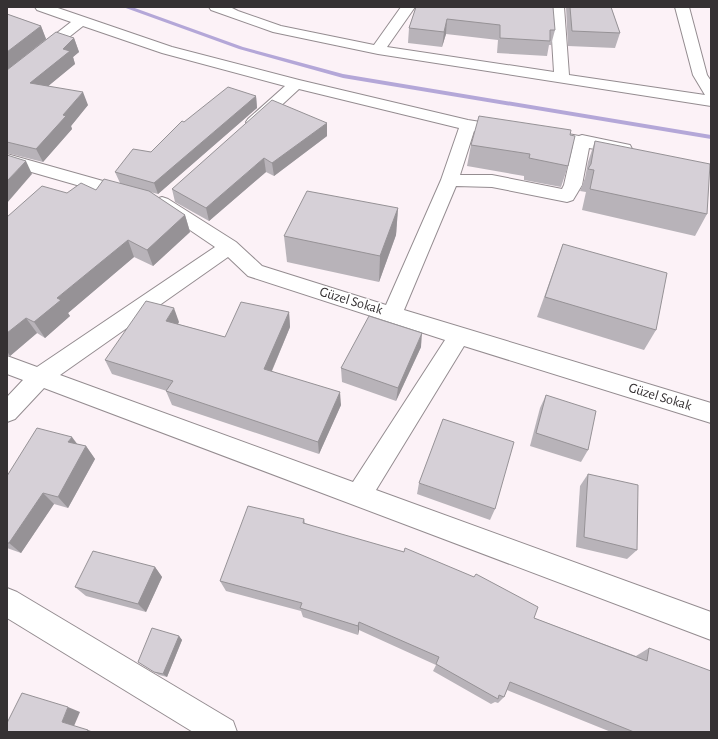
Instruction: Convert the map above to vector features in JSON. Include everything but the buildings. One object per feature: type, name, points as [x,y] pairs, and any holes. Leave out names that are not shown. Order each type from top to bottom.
[{"type":"street","points":[[42,7],[168,50],[296,84],[468,125],[582,140],[635,151]]},
{"type":"street","points":[[378,50],[408,7]]},
{"type":"street","points":[[557,7],[562,79]]},
{"type":"street","points":[[682,7],[700,75],[711,93]]},
{"type":"street","points":[[222,8],[233,14],[278,29],[378,50],[711,101]]},
{"type":"street","points":[[7,79],[82,20]]},
{"type":"street","points":[[244,130],[296,84]]},
{"type":"street","points":[[392,314],[450,180],[468,125]]},
{"type":"street","points":[[450,180],[492,182],[567,196],[573,185],[582,140]]},
{"type":"street","name":"Güzel Sokak","points":[[7,159],[167,198],[228,247],[255,271],[459,336],[711,413]]},
{"type":"street","points":[[7,412],[40,377],[228,247]]},
{"type":"street","points":[[358,495],[459,336]]},
{"type":"street","points":[[7,365],[711,626]]},
{"type":"street","points":[[7,602],[222,732]]},
{"type":"waterway","points":[[126,7],[241,48],[343,76],[711,137]]}]
